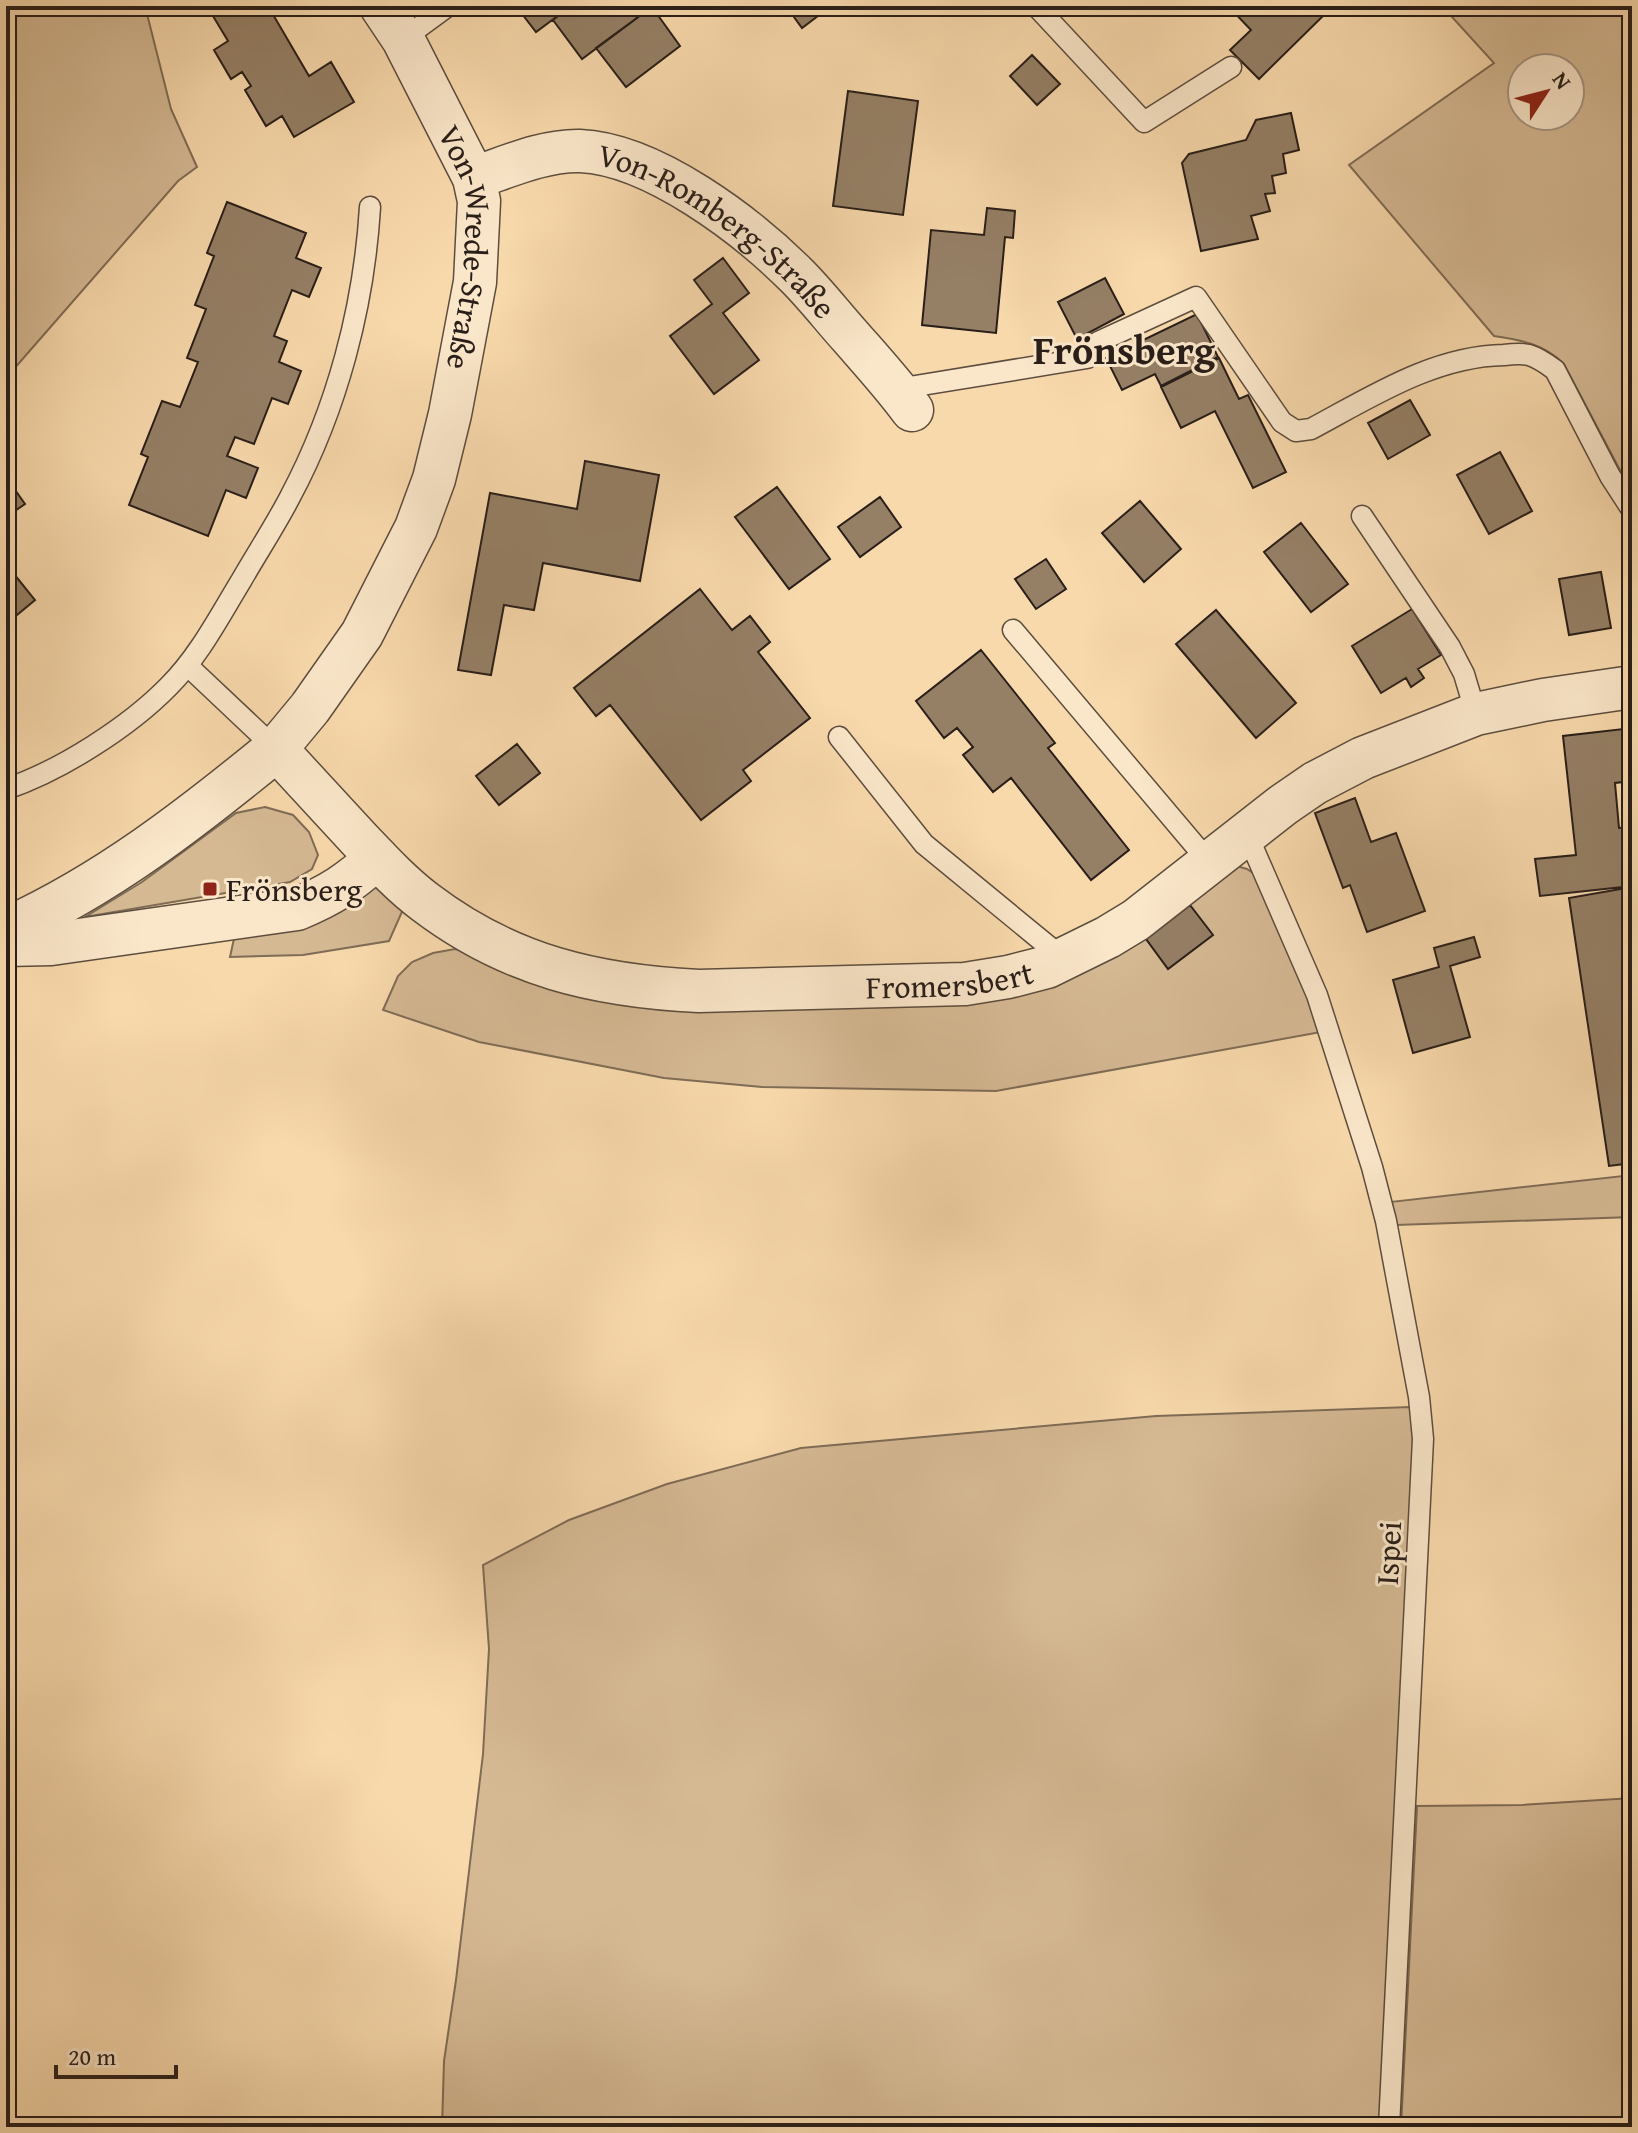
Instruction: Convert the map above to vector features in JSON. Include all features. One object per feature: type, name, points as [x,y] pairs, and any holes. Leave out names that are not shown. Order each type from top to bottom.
[{"type":"street","name":"Von-Wrede-Straße","points":[[276,749],[310,708],[362,634],[416,528],[434,479],[450,414],[475,282],[479,201],[474,178],[392,23]]},
{"type":"street","name":"Von-Romberg-Straße","points":[[474,178],[547,156],[579,151],[617,157],[658,174],[695,195],[750,235],[797,277],[905,399]]},
{"type":"street","name":"Fromersbert","points":[[276,749],[377,858],[425,902],[456,923],[529,961],[607,982],[656,989],[699,991],[965,984],[1047,967],[1108,937],[1136,920],[1304,791],[1363,758],[1476,714],[1632,687]]},
{"type":"street","points":[[6,930],[39,915],[121,867],[228,789],[276,749]]},
{"type":"street","points":[[6,945],[51,944],[297,909],[327,896],[377,858]]},
{"type":"lane","points":[[392,23],[448,6]]},
{"type":"lane","points":[[1036,6],[1144,122],[1231,67]]},
{"type":"lane","points":[[6,789],[54,768],[92,745],[139,713],[188,666],[290,498],[313,450],[350,344],[367,254],[370,207]]},
{"type":"lane","points":[[905,399],[1087,358],[1098,342],[1196,297],[1282,422],[1296,431],[1311,429],[1413,376],[1458,361],[1526,354],[1543,361],[1555,370],[1610,476],[1632,510]]},
{"type":"lane","points":[[1362,516],[1450,647],[1464,674],[1476,714]]},
{"type":"lane","points":[[1013,630],[1209,862]]},
{"type":"lane","points":[[188,666],[276,749]]},
{"type":"lane","points":[[839,737],[924,844],[1064,959]]},
{"type":"lane","name":"Ispei","points":[[1247,834],[1317,995],[1372,1167],[1386,1221],[1419,1397],[1423,1439],[1389,2127]]},
{"type":"shaded area","points":[[6,6],[145,6],[171,109],[197,167],[178,181],[6,378]]},
{"type":"shaded area","points":[[1442,6],[1632,6],[1632,489],[1564,364],[1540,347],[1494,336],[1349,165],[1494,63]]},
{"type":"shaded area","points":[[265,807],[293,815],[309,832],[318,855],[312,869],[290,882],[85,917],[142,882],[236,813]]},
{"type":"shaded area","points":[[1233,865],[1259,877],[1321,1032],[996,1091],[762,1087],[664,1078],[479,1042],[383,1010],[398,976],[412,962],[433,953],[455,949],[492,957],[955,995]]},
{"type":"shaded area","points":[[373,880],[405,905],[389,941],[303,955],[230,957],[235,934]]},
{"type":"shaded area","points":[[1632,1175],[1632,1217],[1396,1225],[1390,1202]]},
{"type":"shaded area","points":[[1410,1407],[1415,1443],[1382,2127],[442,2127],[444,2061],[483,1754],[489,1649],[483,1565],[569,1520],[667,1484],[801,1448],[1156,1416]]},
{"type":"shaded area","points":[[1632,1798],[1632,2127],[1401,2127],[1417,1806],[1522,1805]]},
{"type":"building","points":[[207,6],[268,6],[309,76],[331,62],[354,102],[294,137],[282,116],[266,126],[245,90],[251,86],[242,72],[231,79],[214,50],[228,41]]},
{"type":"building","points":[[516,6],[571,6],[536,32]]},
{"type":"building","points":[[571,6],[628,6],[637,18],[582,59],[553,20]]},
{"type":"building","points":[[786,6],[831,6],[802,28]]},
{"type":"building","points":[[1228,6],[1319,6],[1326,13],[1259,79],[1230,50],[1251,30]]},
{"type":"building","points":[[652,7],[680,46],[626,87],[596,48]]},
{"type":"building","points":[[1032,55],[1060,84],[1037,105],[1010,76]]},
{"type":"building","points":[[848,91],[918,101],[903,215],[833,206]]},
{"type":"building","points":[[1291,113],[1299,150],[1283,154],[1286,173],[1272,176],[1275,193],[1265,194],[1270,211],[1251,216],[1258,239],[1201,251],[1182,163],[1189,154],[1246,140],[1256,120]]},
{"type":"building","points":[[227,202],[306,233],[296,258],[321,268],[309,297],[292,290],[274,336],[287,341],[279,362],[301,371],[288,404],[272,398],[254,444],[235,437],[227,456],[258,468],[246,498],[226,490],[208,536],[129,505],[148,457],[141,454],[162,401],[180,407],[198,362],[187,358],[206,309],[195,305],[214,256],[207,253]]},
{"type":"building","points":[[987,208],[1015,211],[1013,238],[1005,237],[996,333],[922,325],[931,230],[984,235]]},
{"type":"building","points":[[723,258],[749,293],[723,313],[759,360],[714,394],[670,336],[712,304],[694,280]]},
{"type":"building","points":[[1105,278],[1124,314],[1077,339],[1058,302]]},
{"type":"building","points":[[1197,314],[1218,357],[1161,386],[1155,374],[1122,390],[1106,358]]},
{"type":"building","points":[[1219,358],[1239,399],[1248,395],[1286,472],[1253,488],[1215,411],[1181,428],[1161,387]]},
{"type":"building","points":[[1410,400],[1430,435],[1388,459],[1368,423]]},
{"type":"building","points":[[1500,452],[1532,511],[1489,534],[1457,475]]},
{"type":"building","points":[[585,461],[659,475],[640,581],[543,563],[534,610],[504,605],[491,675],[458,670],[490,493],[577,509]]},
{"type":"building","points":[[6,477],[25,504],[6,517]]},
{"type":"building","points":[[777,487],[830,559],[789,589],[735,517]]},
{"type":"building","points":[[880,497],[901,527],[860,557],[838,527]]},
{"type":"building","points":[[1140,501],[1181,549],[1144,582],[1102,533]]},
{"type":"building","points":[[1301,523],[1348,584],[1311,612],[1264,552]]},
{"type":"building","points":[[1046,559],[1066,589],[1036,609],[1015,579]]},
{"type":"building","points":[[6,564],[35,600],[6,624]]},
{"type":"building","points":[[1601,572],[1611,628],[1569,635],[1559,579]]},
{"type":"building","points":[[700,589],[732,630],[750,616],[770,642],[758,652],[810,718],[743,770],[751,781],[701,820],[610,705],[596,716],[574,688]]},
{"type":"building","points":[[1412,609],[1441,655],[1418,669],[1424,678],[1411,687],[1406,678],[1381,693],[1352,646]]},
{"type":"building","points":[[1216,610],[1296,703],[1256,738],[1176,644]]},
{"type":"building","points":[[981,650],[1055,743],[1048,748],[1129,850],[1091,880],[1011,778],[993,792],[963,755],[973,747],[957,728],[944,738],[916,701]]},
{"type":"building","points":[[1632,728],[1632,781],[1615,783],[1619,828],[1628,827],[1632,886],[1540,896],[1535,859],[1576,855],[1563,736]]},
{"type":"building","points":[[517,744],[540,773],[499,805],[476,776]]},
{"type":"building","points":[[1355,798],[1371,842],[1396,833],[1425,911],[1367,932],[1350,885],[1343,888],[1315,813]]},
{"type":"building","points":[[1632,887],[1632,1163],[1609,1166],[1569,898]]},
{"type":"building","points":[[1190,905],[1213,935],[1168,969],[1146,939]]},
{"type":"building","points":[[1474,937],[1480,957],[1450,966],[1470,1037],[1413,1053],[1393,980],[1439,967],[1434,948]]},
{"type":"place","name":"Frönsberg","points":[[210,889]]},
{"type":"district","name":"Frönsberg","points":[[1124,349]]}]
